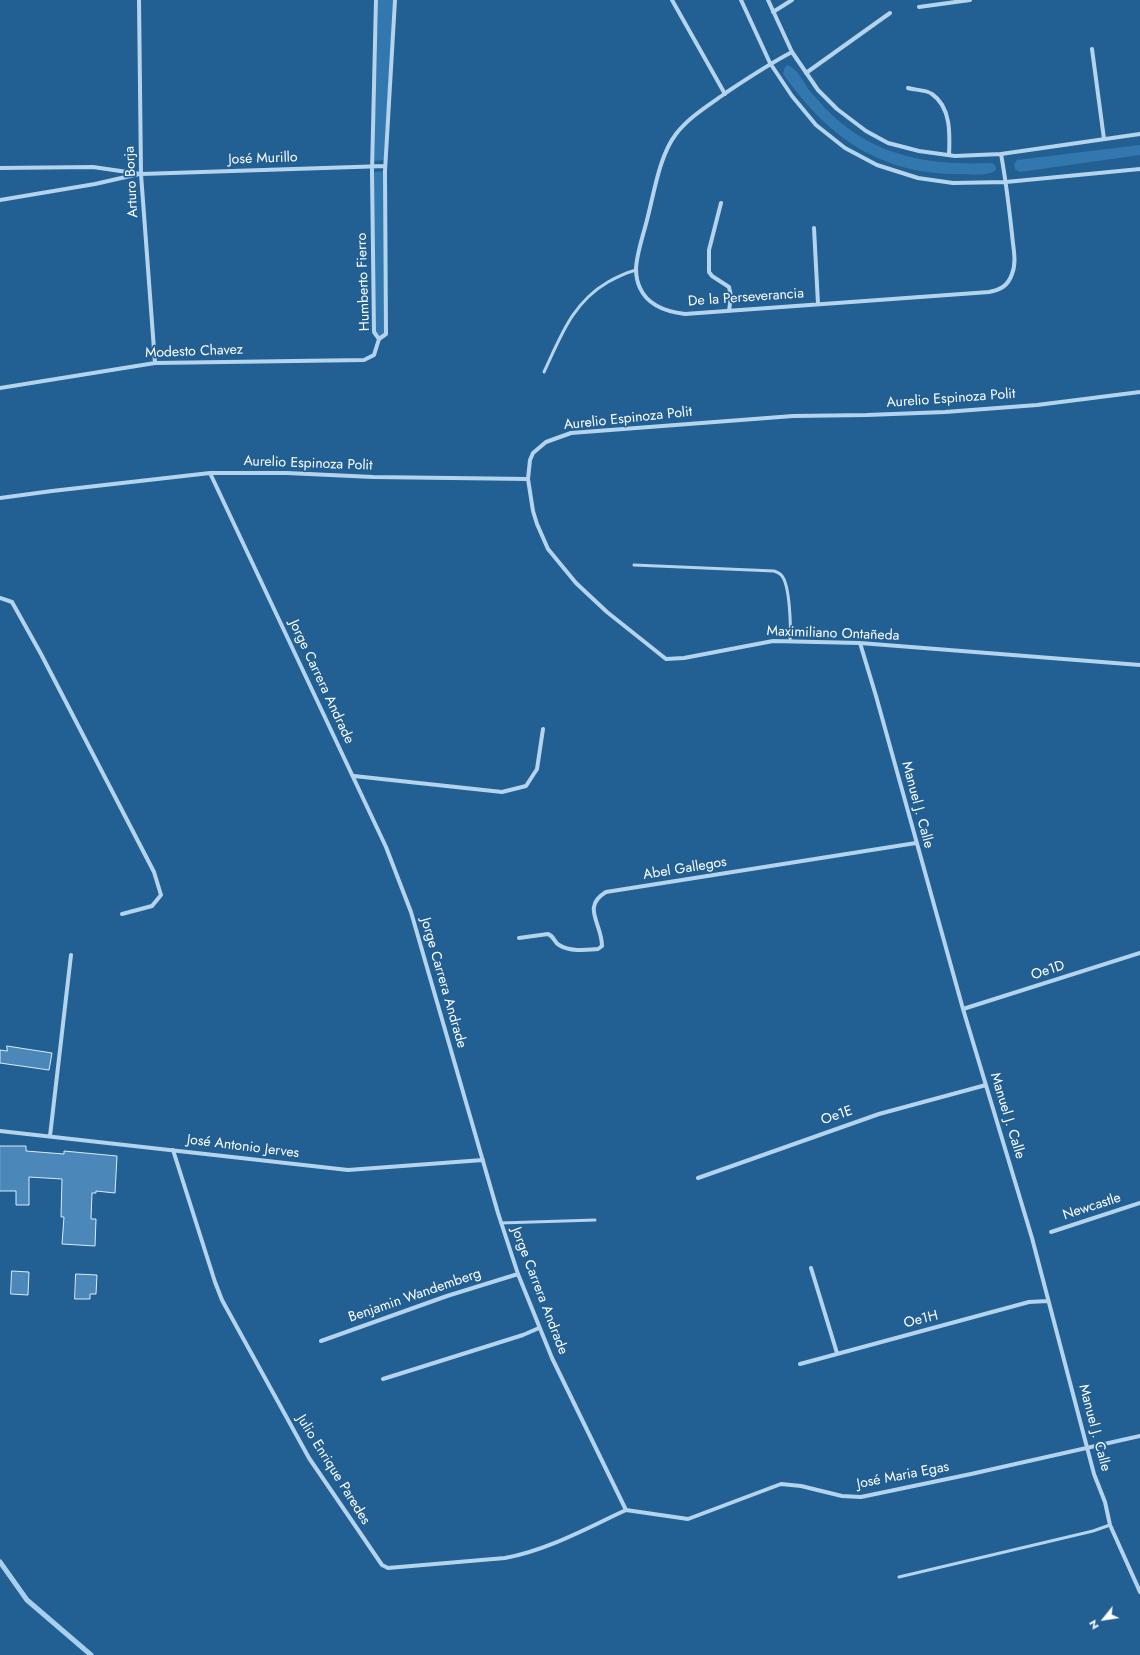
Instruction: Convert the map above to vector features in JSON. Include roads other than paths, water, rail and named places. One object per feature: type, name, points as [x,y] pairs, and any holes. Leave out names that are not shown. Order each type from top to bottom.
[{"type":"street","name":"Arturo Borja","points":[[139,0],[141,174],[155,362]]},
{"type":"street","name":"Humberto Fierro","points":[[376,0],[372,166],[374,332],[379,339],[386,334],[385,166],[395,0]]},
{"type":"street","points":[[672,0],[724,94]]},
{"type":"street","points":[[740,0],[770,63],[792,96],[816,125],[845,148],[877,165],[918,178],[953,183],[1006,182],[1140,169]]},
{"type":"street","points":[[768,0],[792,52],[818,90],[837,109],[866,131],[888,143],[920,151],[949,155],[1001,154],[1140,134]]},
{"type":"street","points":[[773,12],[792,0]]},
{"type":"street","points":[[919,7],[950,1],[970,0]]},
{"type":"street","points":[[806,73],[890,13]]},
{"type":"street","points":[[1092,48],[1104,139]]},
{"type":"street","name":"De la Perseverancia","points":[[792,52],[770,63],[695,115],[681,128],[672,140],[660,171],[639,250],[636,270],[636,277],[643,293],[650,301],[663,309],[685,314],[989,292],[1004,287],[1012,274],[1014,262],[1006,182],[1001,154]]},
{"type":"street","points":[[908,88],[931,93],[942,104],[946,112],[949,155]]},
{"type":"street","name":"José Murillo","points":[[0,168],[93,167],[141,174],[385,166]]},
{"type":"street","name":"José Murillo","points":[[0,200],[95,184],[141,174]]},
{"type":"street","points":[[721,203],[709,250],[709,272],[712,276],[729,287],[731,296],[729,311]]},
{"type":"street","points":[[814,228],[818,304]]},
{"type":"street","name":"Modesto Chavez","points":[[0,388],[155,362],[364,360],[374,355],[379,339]]},
{"type":"street","name":"Aurelio Espinoza Polit","points":[[0,498],[210,473],[287,473],[373,477],[528,479],[530,460],[539,447],[552,440],[571,433],[786,416],[945,412],[1037,405],[1140,392]]},
{"type":"street","name":"Jorge Carrera Andrade","points":[[210,473],[392,859],[411,912],[501,1223],[518,1274],[539,1328],[626,1510]]},
{"type":"street","name":"Maximiliano Ontañeda","points":[[528,479],[533,511],[537,524],[548,549],[556,560],[576,583],[607,612],[662,656],[671,660],[773,641],[790,641],[860,643],[1140,665]]},
{"type":"street","points":[[0,598],[12,602],[41,654],[154,872],[161,894],[152,906],[122,914]]},
{"type":"street","name":"Manuel J. Calle","points":[[860,643],[963,1009],[1032,1238],[1094,1474],[1105,1502],[1110,1525],[1140,1592]]},
{"type":"street","points":[[354,776],[502,792],[526,786],[537,769],[543,729]]},
{"type":"street","name":"Abel Gallegos","points":[[519,938],[548,934],[553,936],[558,945],[567,948],[584,950],[598,949],[602,946],[602,940],[593,910],[594,904],[598,897],[606,892],[916,843]]},
{"type":"street","name":"Oe1D","points":[[963,1009],[1140,953]]},
{"type":"street","points":[[50,1136],[72,954]]},
{"type":"street","name":"Oe1E","points":[[698,1178],[879,1114],[986,1085]]},
{"type":"street","name":"José Antonio Jerves","points":[[0,1131],[348,1170],[483,1160]]},
{"type":"street","name":"Julio Enrique Paredes","points":[[173,1150],[222,1300],[309,1458],[382,1566],[388,1568],[506,1558],[521,1555],[541,1548],[626,1510]]},
{"type":"street","name":"Newcastle","points":[[1051,1232],[1140,1203]]},
{"type":"street","points":[[811,1268],[837,1353]]},
{"type":"street","name":"Benjamin Wandemberg","points":[[321,1340],[447,1296],[518,1274]]},
{"type":"street","name":"Oe1H","points":[[800,1364],[1029,1302],[1048,1301]]},
{"type":"street","points":[[383,1379],[523,1335],[539,1328]]},
{"type":"street","name":"José Maria Egas","points":[[626,1510],[688,1519],[781,1484],[801,1486],[842,1496],[861,1496],[971,1474],[1140,1436]]},
{"type":"lane","points":[[544,372],[569,319],[580,303],[597,288],[625,273],[636,270]]},
{"type":"lane","points":[[634,565],[774,571],[782,575],[785,582],[791,622],[790,641]]},
{"type":"lane","points":[[501,1223],[595,1220]]},
{"type":"lane","points":[[899,1578],[1093,1531],[1110,1525]]},
{"type":"waterway","points":[[0,1562],[27,1600],[91,1655]]}]
